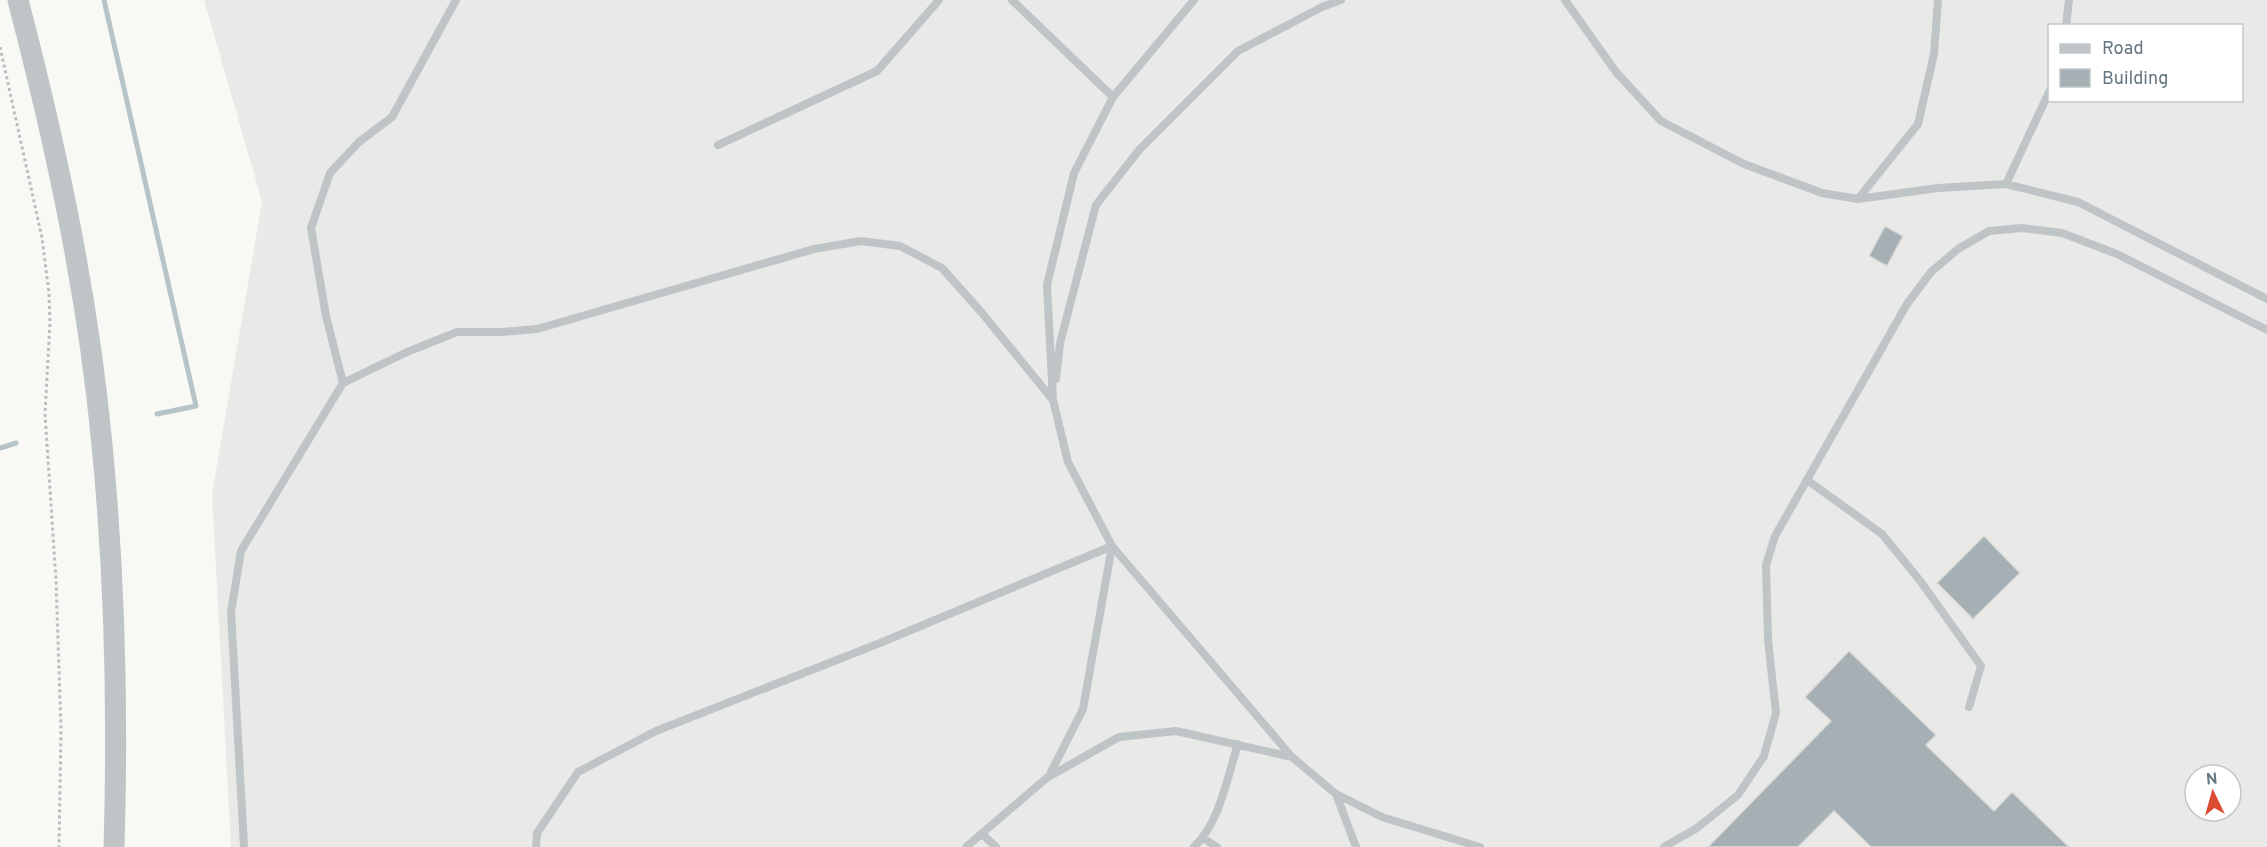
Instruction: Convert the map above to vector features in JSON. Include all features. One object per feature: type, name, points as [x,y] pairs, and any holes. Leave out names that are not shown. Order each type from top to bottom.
[{"type":"street","points":[[18,0],[52,138],[72,236],[102,442],[114,625],[116,715],[114,847]]},
{"type":"lane","points":[[343,383],[326,316],[311,228],[330,173],[359,142],[392,117],[456,0]]},
{"type":"lane","points":[[718,146],[877,71],[939,0]]},
{"type":"lane","points":[[1012,0],[1113,97]]},
{"type":"lane","points":[[1194,0],[1113,97],[1074,173],[1047,285],[1053,400],[1068,462],[1112,546],[1292,757],[1336,794],[1382,817],[1480,847]]},
{"type":"lane","points":[[1053,400],[1060,343],[1096,205],[1139,150],[1238,51],[1341,0]]},
{"type":"lane","points":[[1565,0],[1616,72],[1661,121],[1744,164],[1822,193],[1858,199],[1938,188],[2006,184],[2078,202],[2267,299]]},
{"type":"lane","points":[[1858,199],[1918,124],[1934,54],[1938,0]]},
{"type":"lane","points":[[2066,24],[2069,0]]},
{"type":"lane","points":[[2006,184],[2048,92]]},
{"type":"lane","points":[[1664,847],[1697,828],[1738,795],[1764,756],[1776,713],[1768,640],[1766,565],[1775,536],[1907,304],[1930,272],[1958,249],[1989,231],[2022,228],[2062,233],[2117,254],[2267,330]]},
{"type":"lane","points":[[244,847],[231,612],[242,551],[343,383],[407,352],[457,332],[502,332],[537,328],[814,249],[861,241],[900,246],[942,268],[1053,400]]},
{"type":"lane","points":[[1807,480],[1882,534],[1921,582],[1981,666],[1969,707]]},
{"type":"lane","points":[[1049,776],[1083,709],[1112,546]]},
{"type":"lane","points":[[536,847],[537,833],[578,772],[656,731],[880,643],[1112,546]]},
{"type":"lane","points":[[966,847],[1049,776],[1119,737],[1176,731],[1292,757]]},
{"type":"lane","points":[[1194,847],[1203,838],[1218,806],[1238,744]]},
{"type":"lane","points":[[1336,794],[1356,847]]},
{"type":"lane","points":[[981,834],[996,847]]},
{"type":"lane","points":[[1203,838],[1217,847]]},
{"type":"path","points":[[0,47],[40,227],[49,293],[50,322],[45,414],[57,614],[61,729],[59,847]]},
{"type":"shaded area","points":[[204,0],[2267,0],[2267,847],[231,847],[212,494],[262,202]]},
{"type":"building","points":[[1885,226],[1903,236],[1887,266],[1869,256]]},
{"type":"building","points":[[1984,536],[2020,573],[1973,619],[1937,583]]},
{"type":"building","points":[[1849,651],[1936,735],[1926,745],[1994,811],[2012,792],[2069,847],[1871,847],[1834,811],[1798,847],[1708,847],[1831,721],[1805,697]]},
{"type":"waterway","points":[[104,0],[196,406],[157,414]]},
{"type":"waterway","points":[[0,448],[16,443]]}]
